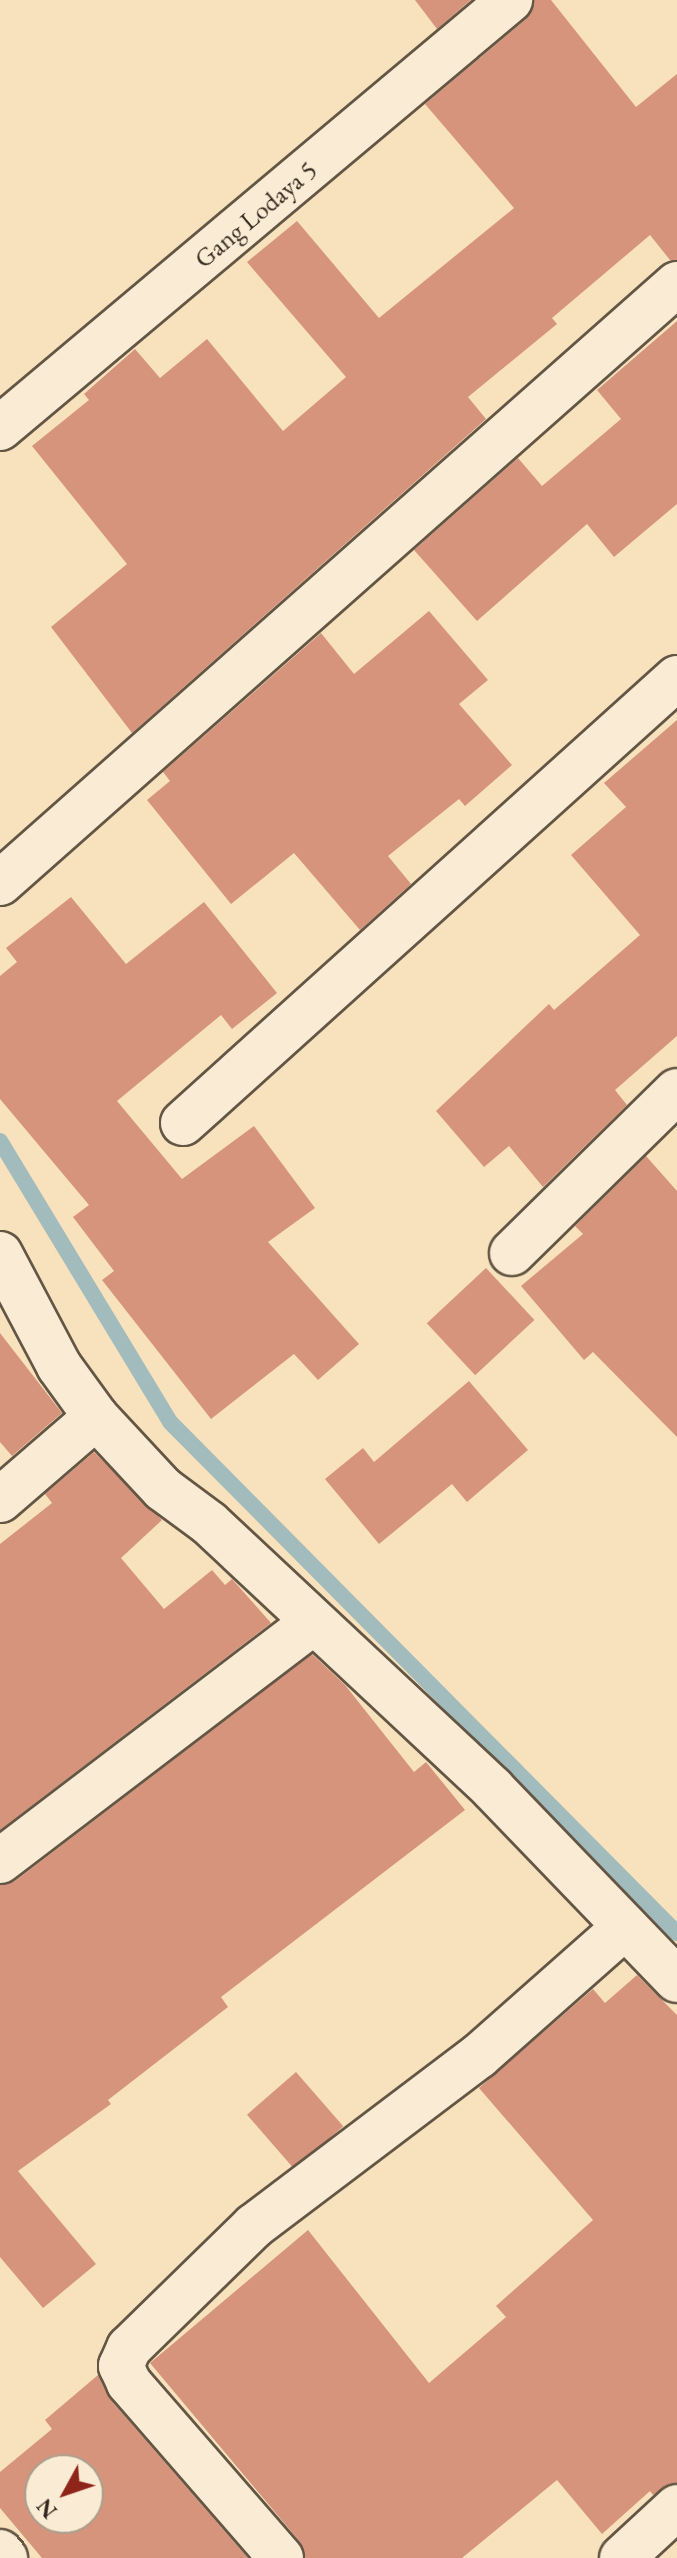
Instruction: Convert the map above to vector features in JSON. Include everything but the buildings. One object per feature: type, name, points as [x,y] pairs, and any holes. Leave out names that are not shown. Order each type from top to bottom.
[{"type":"street","name":"Gang Lodaya 5","points":[[0,428],[510,0]]},
{"type":"street","points":[[0,883],[677,284]]},
{"type":"street","points":[[183,1123],[677,678]]},
{"type":"street","points":[[512,1253],[677,1091]]},
{"type":"street","points":[[0,1254],[59,1366],[96,1417],[163,1489],[209,1523],[312,1623],[493,1789],[625,1927],[674,1971]]},
{"type":"street","points":[[0,1500],[96,1417]]},
{"type":"street","points":[[0,1861],[312,1623]]},
{"type":"street","points":[[281,2558],[129,2383],[121,2366],[129,2348],[254,2226],[479,2056],[625,1927]]},
{"type":"street","points":[[622,2558],[677,2507]]},
{"type":"street","points":[[0,2552],[5,2558]]},
{"type":"waterway","points":[[0,1141],[170,1422],[677,1933]]}]
